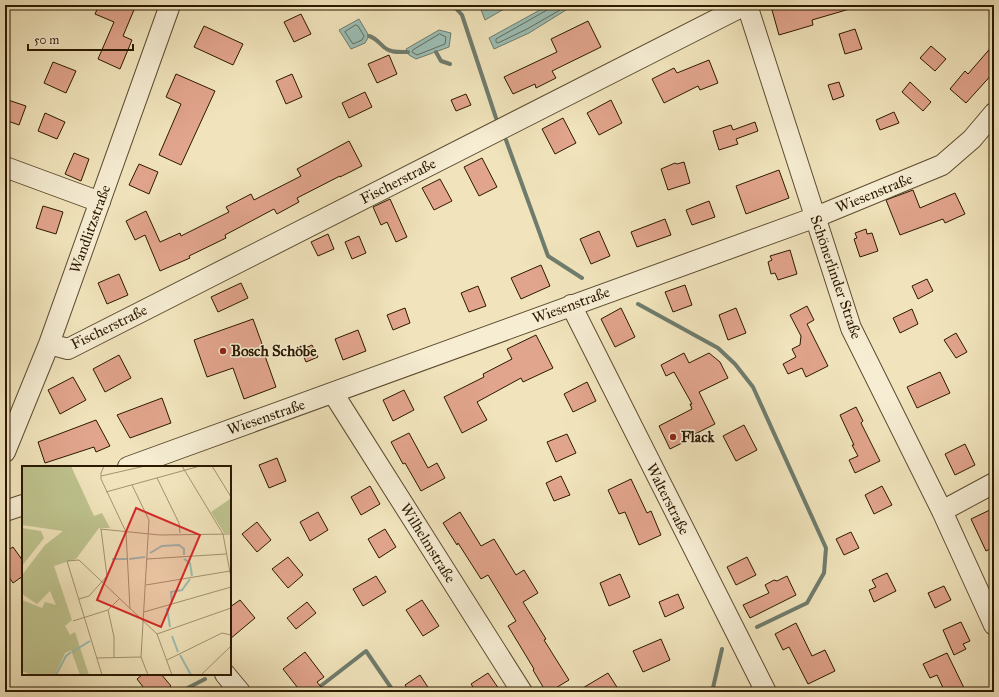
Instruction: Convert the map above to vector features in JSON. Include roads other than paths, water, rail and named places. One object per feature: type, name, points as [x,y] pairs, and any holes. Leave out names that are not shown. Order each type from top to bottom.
[{"type":"street","name":"Wandlitzstraße","points":[[5,452],[49,344],[170,5]]},
{"type":"street","name":"Schönerlinder Straße","points":[[746,5],[816,216],[851,328],[942,511],[994,625]]},
{"type":"street","name":"Fischerstraße","points":[[49,344],[68,349],[746,5]]},
{"type":"street","name":"Wiesenstraße","points":[[131,466],[816,216],[942,165],[972,139],[994,113]]},
{"type":"street","points":[[5,167],[100,202]]},
{"type":"street","name":"Walterstraße","points":[[571,305],[766,692]]},
{"type":"street","name":"Wilhelmstraße","points":[[333,393],[522,692]]},
{"type":"street","points":[[942,511],[994,483]]},
{"type":"street","points":[[5,512],[22,505]]},
{"type":"street","points":[[226,675],[240,692]]},
{"type":"water","points":[[483,5],[511,5],[485,20],[480,7]]},
{"type":"water","points":[[549,5],[564,5],[566,10],[529,33],[494,49],[489,38]]},
{"type":"water","points":[[359,19],[369,36],[365,43],[351,49],[339,30]]},
{"type":"water","points":[[439,30],[451,33],[449,47],[416,59],[409,55],[406,49]]},
{"type":"waterway","points":[[453,5],[462,15],[496,118]]},
{"type":"waterway","points":[[369,36],[376,39],[390,51],[408,52]]},
{"type":"waterway","points":[[436,52],[441,61],[450,64]]},
{"type":"waterway","points":[[506,140],[548,256],[582,278]]},
{"type":"waterway","points":[[638,304],[718,348],[735,364],[753,387],[826,548],[824,573],[807,603],[757,627]]},
{"type":"waterway","points":[[712,692],[722,649]]},
{"type":"waterway","points":[[313,692],[366,651],[394,692]]},
{"type":"waterway","points":[[180,692],[205,679]]},
{"type":"place","name":"Bosch Schöbe","points":[[223,351]]},
{"type":"place","name":"Flack","points":[[673,437]]}]
